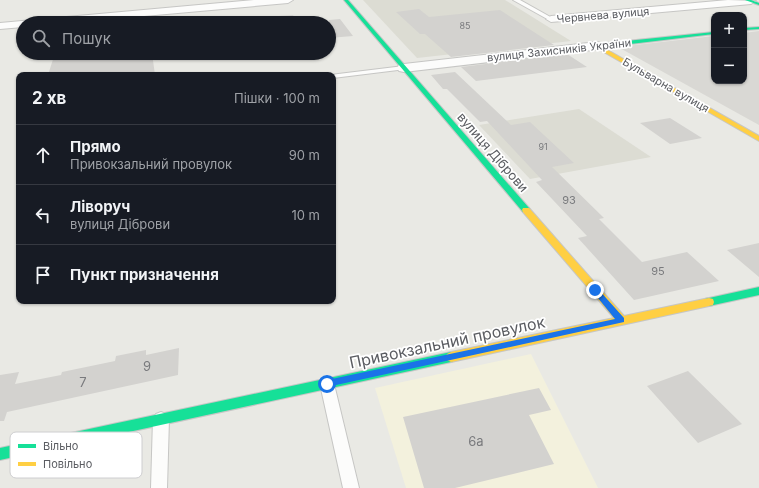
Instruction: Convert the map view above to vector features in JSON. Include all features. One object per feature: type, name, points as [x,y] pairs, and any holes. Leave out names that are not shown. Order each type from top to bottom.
[{"type":"street","points":[[161,0],[161,12]]},
{"type":"street","points":[[113,16],[288,0]]},
{"type":"street","name":"вулиця Діброви","points":[[346,0],[621,320]]},
{"type":"street","name":"Червнева вулиця","points":[[551,19],[752,2]]},
{"type":"street","points":[[551,19],[571,30]]},
{"type":"street","points":[[0,26],[16,25]]},
{"type":"street","points":[[747,30],[759,28]]},
{"type":"street","name":"вулиця Захисників України","points":[[404,68],[711,33]]},
{"type":"street","name":"Бульварна вулиця","points":[[584,38],[759,139]]},
{"type":"street","name":"Привокзальний провулок","points":[[101,432],[759,290]]},
{"type":"street","name":"Привокзальний провулок","points":[[0,454],[10,452]]},
{"type":"lane","points":[[516,0],[551,19]]},
{"type":"lane","points":[[336,76],[404,68]]},
{"type":"lane","points":[[327,384],[352,488]]},
{"type":"lane","points":[[159,488],[161,419]]},
{"type":"shaded area","points":[[363,0],[505,0],[571,41],[417,58]]},
{"type":"shaded area","points":[[759,31],[759,125],[618,47],[711,36],[711,84],[747,84],[747,33]]},
{"type":"shaded area","points":[[579,109],[651,157],[530,179],[479,125]]},
{"type":"shaded area","points":[[531,354],[598,488],[406,488],[375,388]]},
{"type":"building","points":[[419,9],[429,17],[500,10],[554,45],[451,57],[425,34],[420,34],[396,12]]},
{"type":"building","points":[[336,19],[340,19],[353,36],[336,37]]},
{"type":"building","points":[[567,54],[587,67],[476,81],[461,67]]},
{"type":"building","points":[[53,60],[153,60],[155,72],[49,72]]},
{"type":"building","points":[[455,72],[511,125],[530,122],[574,163],[552,167],[604,218],[599,219],[642,262],[687,252],[719,281],[634,300],[578,238],[587,236],[536,182],[542,180],[487,121],[480,122],[447,89],[443,89],[431,75]]},
{"type":"building","points":[[670,118],[702,138],[670,144],[640,123]]},
{"type":"building","points":[[759,243],[759,277],[727,250]]},
{"type":"building","points":[[179,348],[178,375],[7,412],[4,421],[0,421],[0,375],[19,372],[15,384],[61,375],[62,372],[115,361],[116,356],[146,350],[146,355]]},
{"type":"building","points":[[688,371],[742,424],[698,443],[647,386]]},
{"type":"building","points":[[539,388],[551,410],[529,415],[554,464],[455,488],[424,488],[403,417]]},
{"type":"traffic: fast","points":[[346,0],[526,210]]},
{"type":"traffic: fast","points":[[747,0],[759,4]]},
{"type":"traffic: fast","points":[[747,29],[759,28]]},
{"type":"traffic: fast","points":[[597,46],[711,33]]},
{"type":"traffic: fast","points":[[709,302],[759,291]]},
{"type":"traffic: fast","points":[[102,432],[451,357]]},
{"type":"traffic: fast","points":[[0,454],[10,452]]},
{"type":"traffic: slow","points":[[597,46],[759,139]]},
{"type":"traffic: slow","points":[[526,210],[621,320]]},
{"type":"traffic: slow","points":[[451,357],[709,302]]},
{"type":"route","points":[[327,384],[621,320],[595,290]]}]
